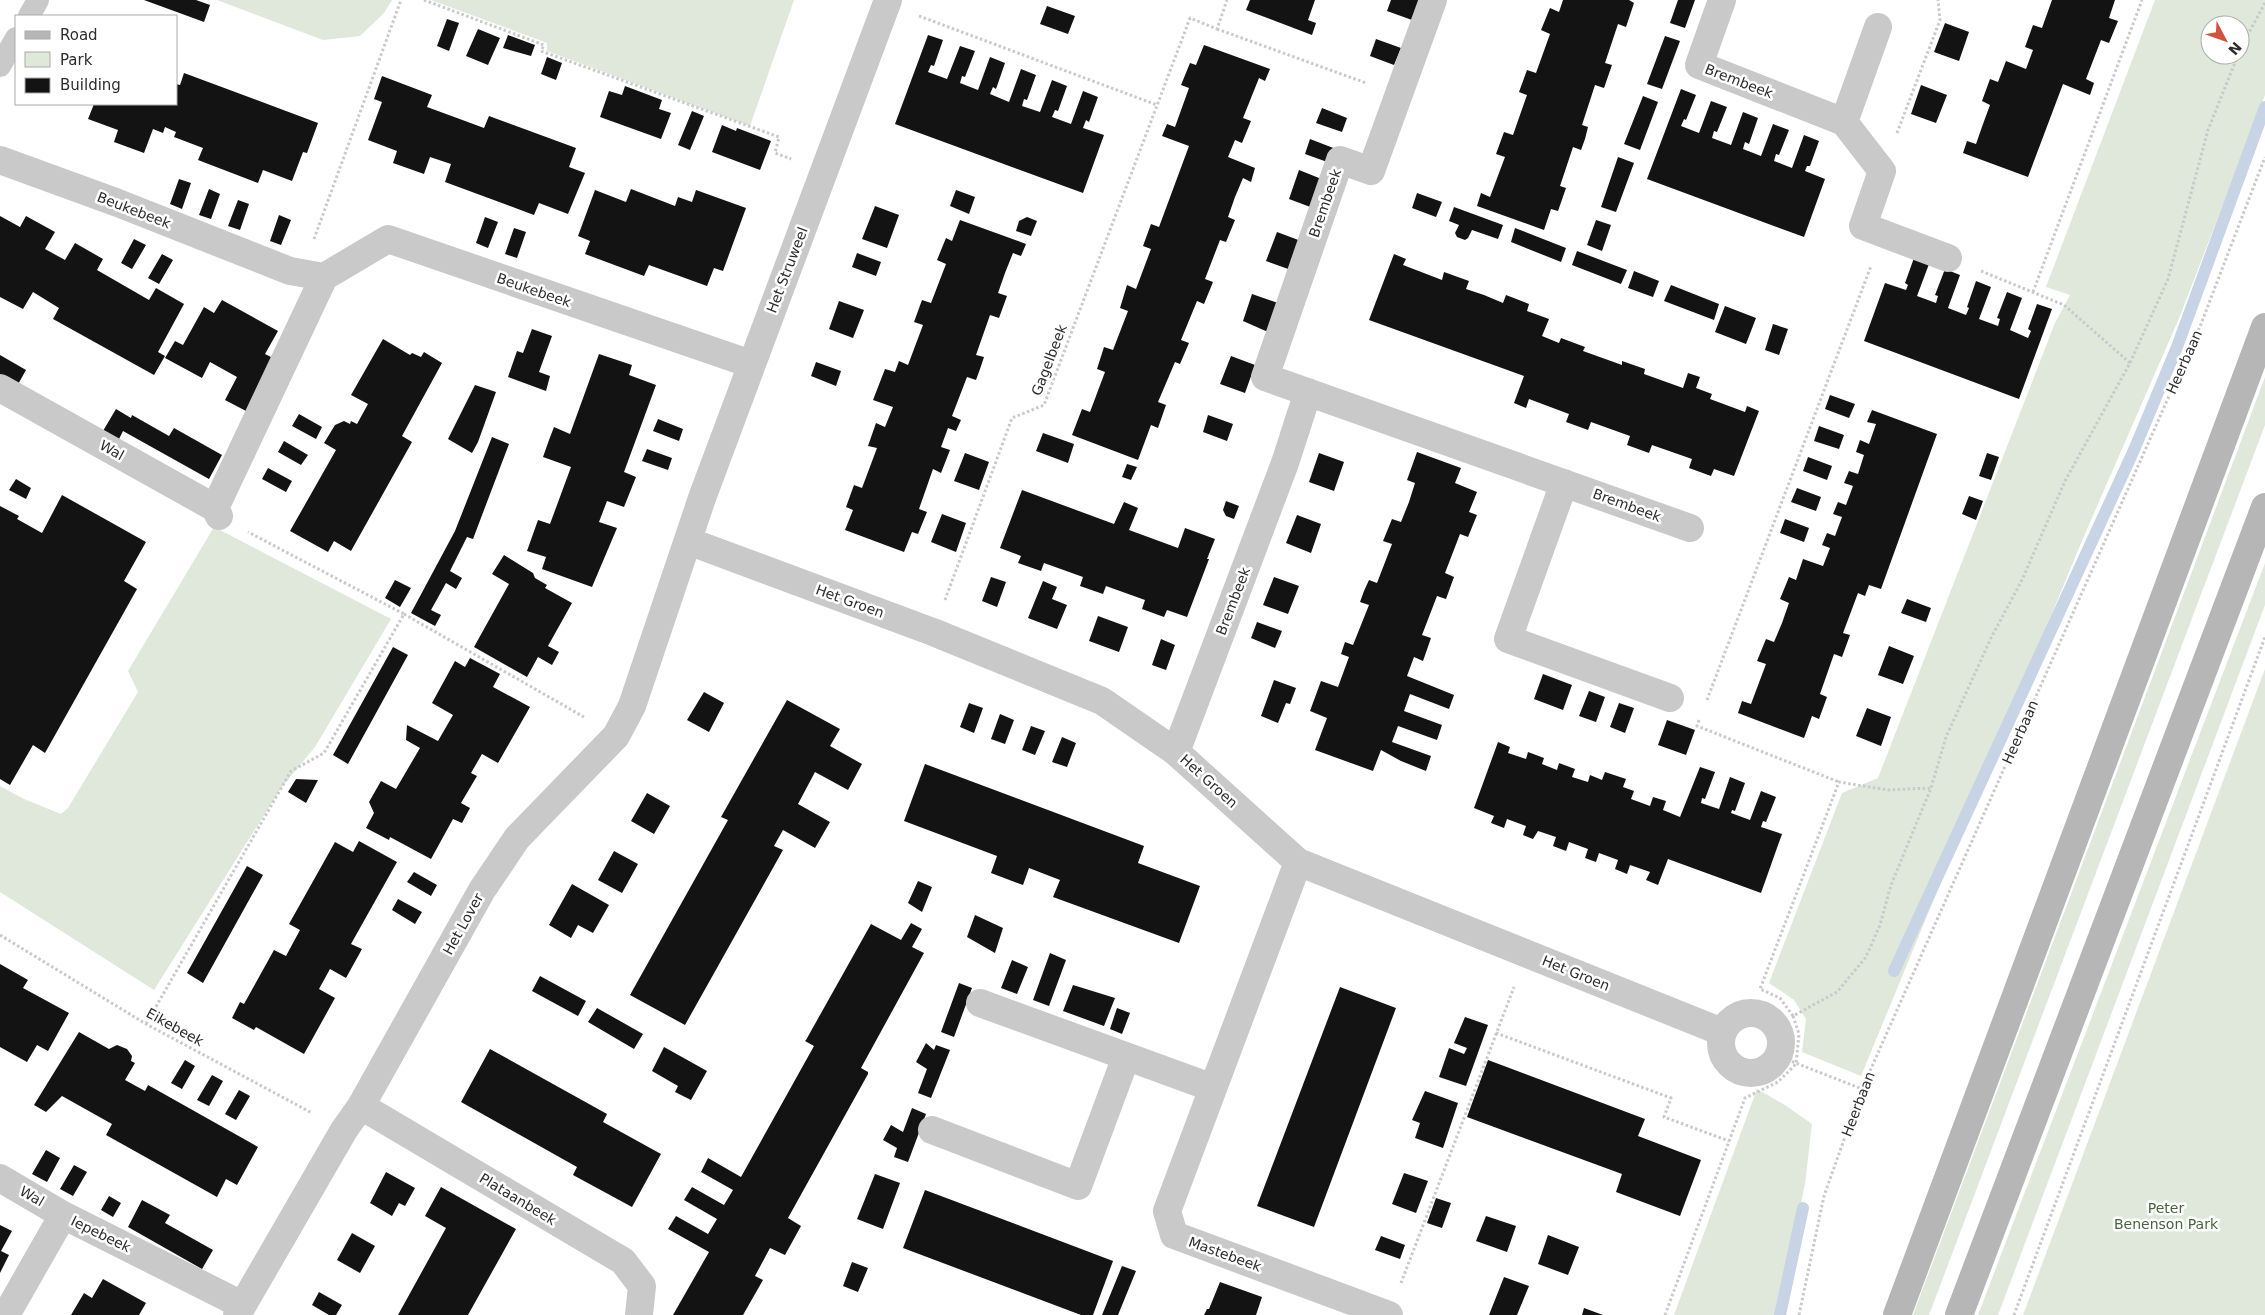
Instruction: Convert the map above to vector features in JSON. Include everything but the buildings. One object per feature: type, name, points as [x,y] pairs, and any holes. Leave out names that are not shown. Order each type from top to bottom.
[{"type":"main road","points":[[1897,1315],[2265,327]]},
{"type":"main road","points":[[1959,1315],[2265,507]]},
{"type":"street","name":"Brembeek","points":[[1433,0],[1371,170],[1340,160],[1265,377],[1690,528]]},
{"type":"street","name":"Brembeek","points":[[1722,0],[1698,65],[1844,122]]},
{"type":"street","name":"Het Struweel","points":[[688,541],[751,364],[887,2]]},
{"type":"street","points":[[1878,27],[1844,122],[1882,170],[1863,226],[1948,258]]},
{"type":"street","name":"Beukebeek","points":[[0,160],[118,203],[290,271],[313,275],[388,239],[751,364]]},
{"type":"street","points":[[217,512],[313,275]]},
{"type":"street","name":"Wal","points":[[0,388],[217,512]]},
{"type":"street","name":"Brembeek","points":[[1176,752],[1285,463],[1308,392]]},
{"type":"street","points":[[1564,483],[1508,639],[1670,698]]},
{"type":"street","name":"Het Groen","points":[[688,541],[933,632],[1102,702],[1176,752],[1298,862],[1722,1032]]},
{"type":"street","name":"Het Lover","points":[[240,1310],[344,1130],[360,1106],[482,890],[517,838],[616,736],[632,706],[688,541]]},
{"type":"street","name":"Mastebeek","points":[[1298,862],[1166,1211],[1174,1236],[1335,1306],[1389,1315]]},
{"type":"street","points":[[980,1003],[1213,1088]]},
{"type":"street","points":[[1756,1012],[1769,1018],[1779,1028],[1788,1060],[1759,1073],[1745,1073],[1733,1068],[1724,1058],[1720,1045],[1722,1032],[1730,1020],[1742,1013],[1756,1012]]},
{"type":"street","points":[[932,1130],[1078,1186],[1126,1057]]},
{"type":"street","name":"Plataanbeek","points":[[360,1106],[623,1261],[642,1286],[639,1315]]},
{"type":"street","name":"Wal","points":[[0,1178],[63,1215]]},
{"type":"street","name":"Iepebeek","points":[[6,1315],[63,1215],[240,1310]]},
{"type":"lane","points":[[30,15],[38,0]]},
{"type":"lane","points":[[0,66],[15,40]]},
{"type":"path","points":[[313,275],[401,0]]},
{"type":"path","points":[[424,0],[544,45],[541,51],[779,137],[775,153],[824,170]]},
{"type":"path","points":[[1227,0],[1217,28],[1398,95]]},
{"type":"path","points":[[1882,170],[1940,20],[1938,0]]},
{"type":"path","points":[[2033,292],[2142,0]]},
{"type":"path","points":[[887,2],[1157,105]]},
{"type":"path","points":[[2250,31],[2265,3]]},
{"type":"path","name":"Gagelbeek","points":[[933,632],[1012,418],[1044,406],[1190,18],[1217,28]]},
{"type":"path","points":[[1793,1016],[1837,992],[1866,958],[1880,925],[1891,885],[1930,788],[1946,737],[1991,638],[2022,580],[2065,481],[2130,363],[2168,279],[2208,130],[2234,65]]},
{"type":"path","name":"Heerbaan","points":[[1799,1315],[1824,1196],[1862,1089],[2201,324],[2265,157]]},
{"type":"path","points":[[1704,708],[1883,233]]},
{"type":"path","points":[[1948,258],[2064,305],[2130,363]]},
{"type":"path","points":[[217,512],[404,614],[555,700]]},
{"type":"path","points":[[146,1024],[291,771],[324,753],[404,614]]},
{"type":"path","points":[[2014,1315],[2265,637]]},
{"type":"path","points":[[1700,717],[1697,726],[1839,782],[1888,790],[1930,788]]},
{"type":"path","points":[[1665,1315],[1745,1098],[1778,1082],[1799,1034],[1793,1016],[1780,998],[1760,989],[1839,782]]},
{"type":"path","name":"Eikebeek","points":[[0,935],[146,1024],[344,1130]]},
{"type":"path","points":[[1389,1315],[1526,954]]},
{"type":"path","points":[[1496,1033],[1671,1098],[1664,1117],[1729,1141]]},
{"type":"path","points":[[1788,1060],[1862,1089]]},
{"type":"green space","points":[[217,0],[392,0],[384,13],[360,36],[323,40]]},
{"type":"green space","points":[[431,0],[794,0],[750,126],[547,51],[547,43]]},
{"type":"green space","points":[[2155,0],[2265,0],[2265,95],[2180,316],[2081,543],[1861,1076],[1802,1052],[1806,1019],[1794,1000],[1769,983],[1842,793],[1878,778],[2055,323],[2070,295],[2046,287]]},
{"type":"green space","points":[[2265,377],[2265,425],[1929,1315],[1913,1315]]},
{"type":"green space","points":[[214,527],[391,619],[315,747],[281,788],[154,990],[0,892],[0,786],[24,799],[61,814],[68,808],[138,692],[128,671]]},
{"type":"green space","points":[[2265,563],[2265,605],[1998,1315],[1978,1315]]},
{"type":"green space","name":"Peter Benenson Park","points":[[2265,669],[2265,1315],[2023,1315]]},
{"type":"green space","points":[[1757,1089],[1785,1105],[1812,1124],[1805,1184],[1777,1315],[1674,1315]]},
{"type":"waterway","points":[[1894,971],[2134,450],[2177,347],[2265,107]]},
{"type":"waterway","points":[[1780,1315],[1803,1208]]}]
